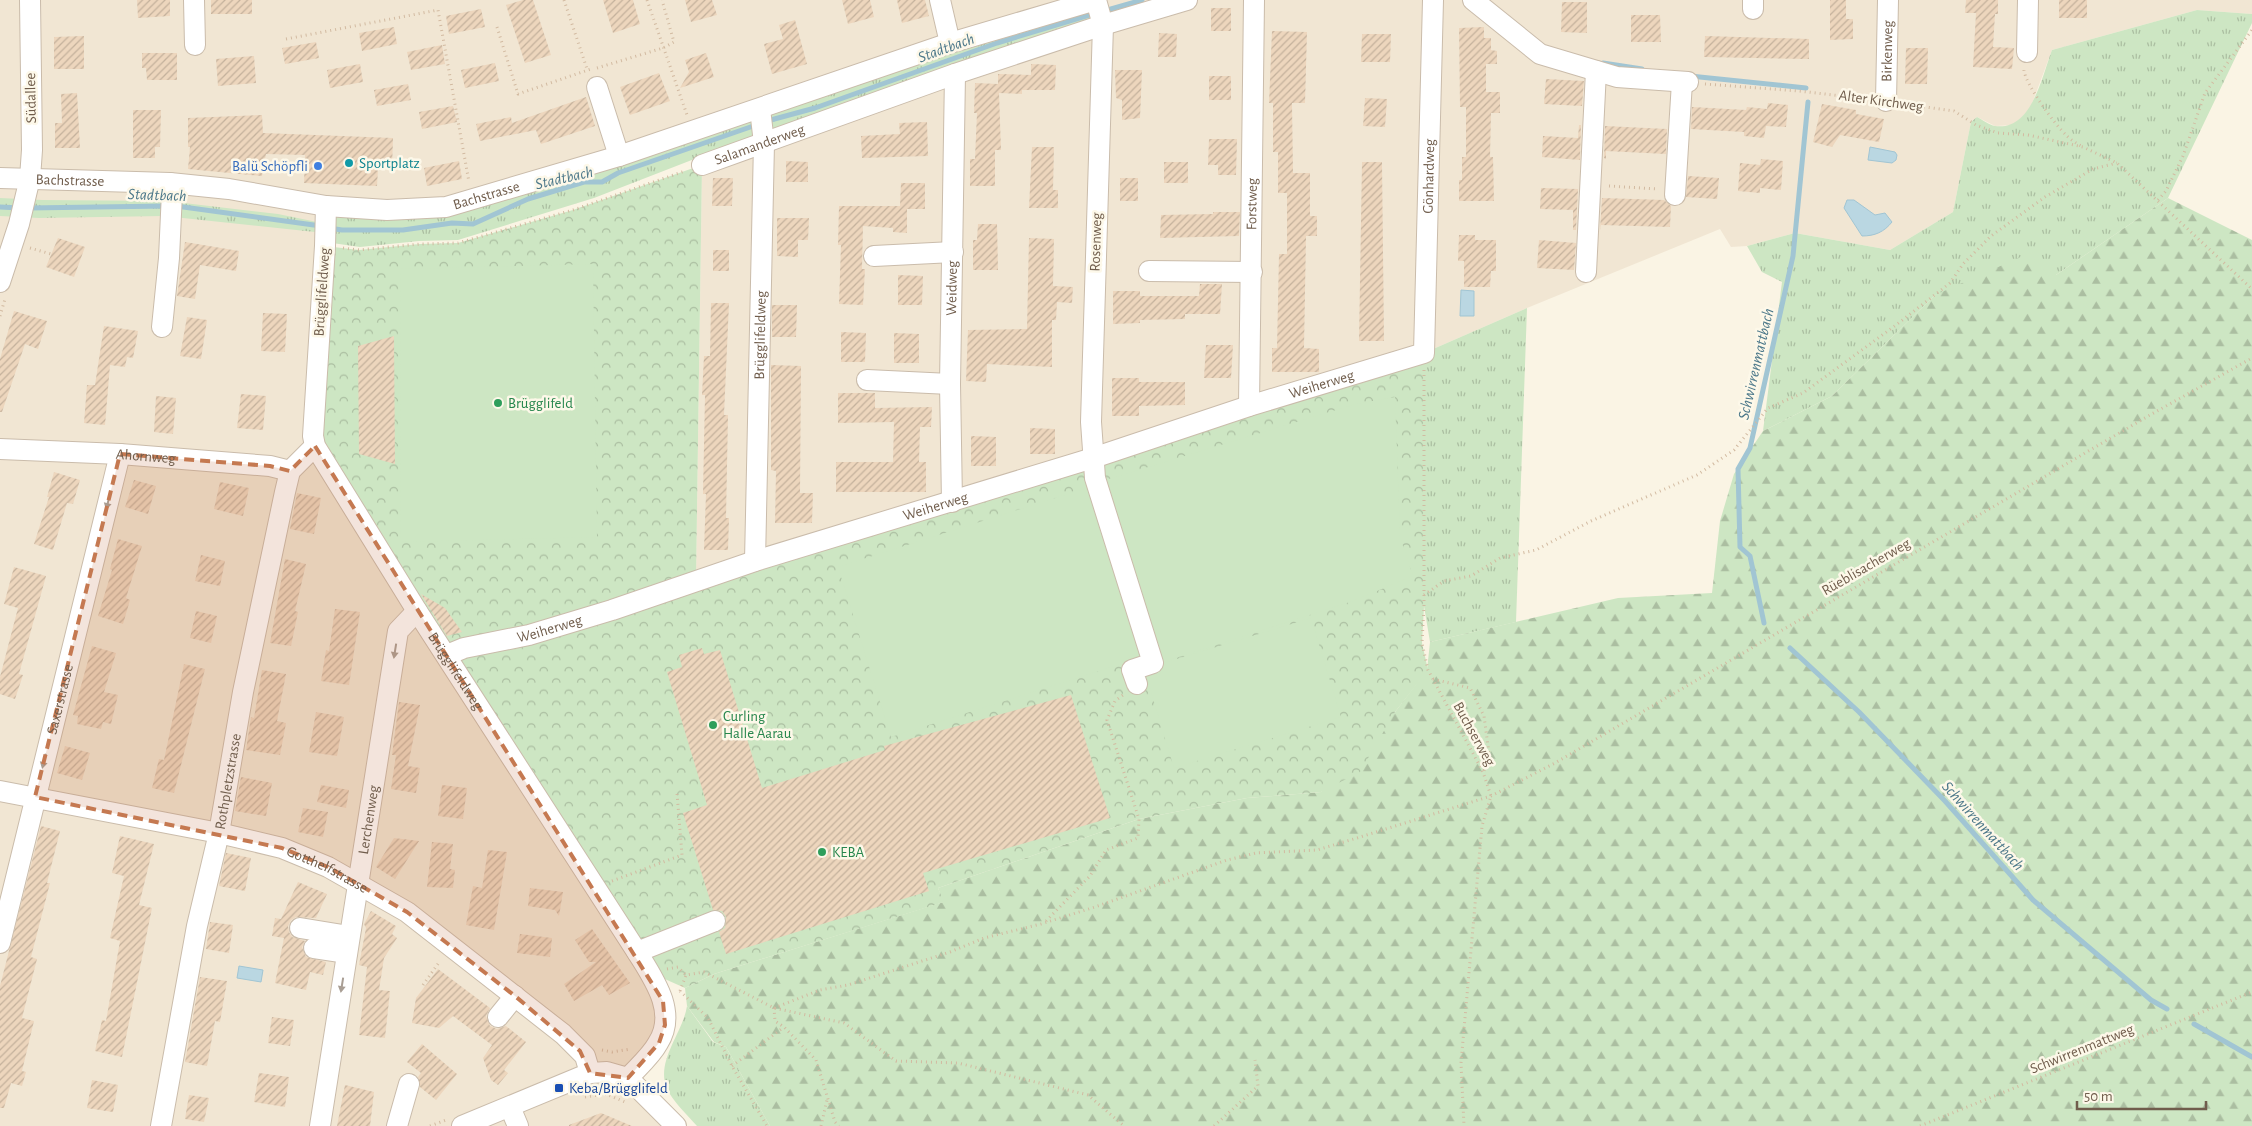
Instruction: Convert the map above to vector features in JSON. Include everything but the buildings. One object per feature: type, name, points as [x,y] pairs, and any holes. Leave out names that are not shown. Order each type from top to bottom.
[{"type":"street","name":"Südallee","points":[[0,282],[19,224],[28,187],[32,150],[30,0]]},
{"type":"street","points":[[194,0],[196,45]]},
{"type":"street","points":[[940,0],[950,44]]},
{"type":"street","name":"Bachstrasse","points":[[0,178],[28,187],[130,183],[171,190],[229,189],[326,206],[387,210],[446,208],[761,112],[950,44],[1096,0]]},
{"type":"street","name":"Rosenweg","points":[[1096,0],[1102,24],[1091,422],[1093,458],[1095,478],[1153,663],[1132,670],[1137,684]]},
{"type":"street","name":"Salamanderweg","points":[[702,165],[764,139],[955,74],[1102,24],[1187,0]]},
{"type":"street","name":"Forstweg","points":[[1249,406],[1254,0]]},
{"type":"street","name":"Gönhardweg","points":[[1424,353],[1433,0]]},
{"type":"street","points":[[1473,0],[1540,54],[1617,77],[1685,82],[1675,193]]},
{"type":"street","name":"Birkenweg","points":[[1886,101],[1888,0]]},
{"type":"street","points":[[2027,52],[2028,0]]},
{"type":"street","points":[[1586,272],[1596,71]]},
{"type":"street","name":"Weidweg","points":[[952,502],[950,384],[955,74]]},
{"type":"street","points":[[597,87],[619,156]]},
{"type":"street","name":"Brügglifeldweg","points":[[755,561],[764,139],[761,112]]},
{"type":"street","points":[[162,327],[169,258],[171,190]]},
{"type":"street","name":"Brügglifeldweg","points":[[326,206],[312,436],[315,446],[417,611],[649,972],[663,1001],[666,1012],[665,1025],[659,1043],[628,1078]]},
{"type":"street","points":[[874,256],[953,252]]},
{"type":"street","points":[[1149,271],[1252,272]]},
{"type":"street","name":"Weiherweg","points":[[447,655],[464,648],[529,635],[587,618],[755,561],[952,502],[1249,406],[1424,353]]},
{"type":"street","points":[[867,380],[950,384]]},
{"type":"street","points":[[290,471],[315,446]]},
{"type":"street","name":"Ahornweg","points":[[0,449],[120,454],[270,466],[290,471]]},
{"type":"street","name":"Saxerstrasse","points":[[0,943],[120,454]]},
{"type":"street","name":"Rothpletzstrasse","points":[[161,1126],[197,926],[219,833],[243,692],[290,471]]},
{"type":"street","name":"Lerchenweg","points":[[320,1126],[398,631],[417,611]]},
{"type":"street","name":"Gotthelfstrasse","points":[[0,791],[219,833],[282,848],[328,867],[358,882],[407,912],[515,996],[580,1051],[584,1056],[590,1073]]},
{"type":"street","points":[[637,952],[715,922]]},
{"type":"street","points":[[300,928],[348,945]]},
{"type":"street","points":[[314,948],[348,945]]},
{"type":"street","points":[[498,1017],[515,996]]},
{"type":"street","points":[[462,1126],[590,1073],[607,1072],[628,1078],[668,1123]]},
{"type":"street","points":[[397,1126],[409,1084]]},
{"type":"street","points":[[510,1107],[518,1126]]},
{"type":"path","points":[[564,0],[587,69]]},
{"type":"path","points":[[647,0],[694,132]]},
{"type":"path","points":[[497,27],[518,94],[587,69],[597,68],[663,48],[674,42],[662,0]]},
{"type":"path","points":[[286,39],[438,10],[473,200]]},
{"type":"path","points":[[2158,200],[2166,191],[2182,156],[2205,93],[2252,30]]},
{"type":"path","points":[[2027,52],[2024,74],[2067,136],[2083,147]]},
{"type":"path","name":"Alter Kirchweg","points":[[1685,82],[1799,91],[1954,111],[1976,125],[1998,133],[2028,135],[2083,147],[2117,163],[2252,289]]},
{"type":"path","points":[[1424,595],[1444,581],[1471,576],[1500,558],[1536,550],[1591,521],[1697,475],[1734,450],[1768,408],[1803,393],[1896,325],[1950,282],[1963,264],[1992,236],[2045,197],[2093,169],[2117,163]]},
{"type":"path","name":"Salamanderweg","points":[[325,239],[359,250],[420,244],[458,243],[573,210],[702,165]]},
{"type":"path","points":[[1590,185],[1675,193]]},
{"type":"path","points":[[27,247],[51,254]]},
{"type":"path","name":"Buchserweg","points":[[1424,353],[1424,595],[1422,643],[1428,670],[1483,772],[1491,796]]},
{"type":"path","name":"Rüeblisacherweg","points":[[774,1008],[820,990],[848,985],[950,952],[984,938],[1095,907],[1226,860],[1256,853],[1317,850],[1491,796],[1563,758],[2133,425],[2252,358]]},
{"type":"path","points":[[1432,678],[1470,688],[1484,716],[1490,761],[1483,772]]},
{"type":"path","points":[[1046,922],[1090,876],[1106,850],[1138,838],[1139,819],[1107,720],[1114,701],[1137,684]]},
{"type":"path","points":[[595,887],[682,855],[677,793]]},
{"type":"path","points":[[1464,1126],[1461,1063],[1482,826],[1491,796]]},
{"type":"path","points":[[423,985],[451,946]]},
{"type":"path","points":[[649,972],[680,991],[708,1018],[732,1066],[767,1126]]},
{"type":"path","points":[[680,991],[686,975],[704,972],[774,1008],[844,1023],[896,1061],[958,1063],[1088,1096],[1124,1126]]},
{"type":"path","name":"Schwirrenmattweg","points":[[1920,1126],[2252,992]]},
{"type":"path","points":[[774,1008],[775,1021],[784,1027],[816,1060],[839,1126]]},
{"type":"path","points":[[732,1066],[784,1027]]},
{"type":"path","points":[[1214,1126],[1258,1086],[1255,1060]]},
{"type":"path","points":[[580,1099],[588,1095],[606,1094],[628,1103]]},
{"type":"path","points":[[821,1126],[828,1098]]},
{"type":"highlighted area","points":[[315,446],[663,1001],[665,1025],[659,1043],[628,1078],[590,1073],[580,1051],[515,996],[407,912],[328,867],[282,848],[35,797],[120,454],[270,466],[290,471]]},
{"type":"shaded area","points":[[0,0],[2252,0],[2252,14],[2197,10],[2052,50],[2030,109],[2014,125],[1995,126],[1977,117],[1971,122],[1953,212],[1890,250],[1795,233],[1747,246],[1731,247],[1720,229],[1527,308],[1424,353],[696,581],[702,165],[694,133],[446,207],[326,206],[325,246],[666,1012],[628,1078],[676,1126],[0,1126]]},
{"type":"green space","points":[[1085,8],[1091,22],[775,131],[769,127],[770,111]]},
{"type":"green space","points":[[2197,10],[2252,14],[2252,23],[2168,198],[2056,275],[1935,295],[1832,396],[1763,431],[1782,282],[1762,272],[1747,246],[1795,233],[1890,250],[1953,212],[1971,122],[1977,117],[1995,126],[2008,125],[2018,120],[2034,100],[2052,50]]},
{"type":"green space","points":[[748,119],[754,122],[754,132],[751,137],[594,198],[458,240],[419,241],[360,247],[332,243],[336,218],[341,215],[392,217]]},
{"type":"green space","points":[[702,165],[696,581],[1424,353],[1424,606],[1422,643],[1428,670],[1395,712],[1360,772],[1321,792],[1247,798],[1139,819],[938,888],[944,902],[714,974],[685,988],[649,972],[315,446],[325,246],[359,250],[420,244],[458,243],[573,210]]},
{"type":"green space","points":[[0,198],[167,201],[278,214],[317,222],[315,232],[164,216],[39,218],[0,216]]},
{"type":"green space","points":[[2168,198],[2252,240],[2252,1126],[770,1126],[726,1047],[714,1042],[687,1006],[685,988],[714,974],[943,902],[938,888],[1139,819],[1247,798],[1321,792],[1395,712],[1427,670],[1430,642],[1618,598],[1712,593],[1720,521],[1734,474],[1763,431],[1832,396],[1935,295],[2023,256],[2056,275]]},
{"type":"green space","name":"Brügglifeld","points":[[593,264],[597,537],[401,542],[400,269]]},
{"type":"green space","points":[[1527,308],[1516,622],[1430,642],[1424,606],[1424,353]]},
{"type":"green space","points":[[1395,397],[1400,537],[1413,576],[1353,601],[1157,664],[1102,481],[1356,404]]},
{"type":"green space","points":[[1090,487],[1143,657],[891,737],[838,567]]},
{"type":"green space","points":[[1311,618],[1341,717],[1174,768],[1144,669]]},
{"type":"green space","points":[[687,1006],[713,1042],[726,1047],[770,1126],[697,1126],[673,1098],[667,1089],[664,1079],[664,1068]]},
{"type":"water","points":[[1870,147],[1895,152],[1897,155],[1896,160],[1892,163],[1868,160]]},
{"type":"water","points":[[1847,200],[1854,200],[1875,215],[1885,213],[1892,222],[1879,233],[1862,236],[1844,208]]},
{"type":"water","points":[[1461,290],[1474,291],[1474,316],[1460,316]]},
{"type":"water","points":[[239,966],[263,970],[261,982],[237,978]]},
{"type":"waterway","name":"Stadtbach","points":[[1104,11],[1142,0]]},
{"type":"waterway","name":"Stadtbach","points":[[767,121],[815,108],[997,43],[1096,13]]},
{"type":"waterway","name":"Schwirrenmattbach","points":[[1603,63],[1642,69]]},
{"type":"waterway","name":"Schwirrenmattbach","points":[[1690,76],[1806,88]]},
{"type":"waterway","name":"Schwirrenmattbach","points":[[1764,623],[1750,556],[1740,547],[1738,469],[1750,448],[1793,256],[1808,102]]},
{"type":"waterway","name":"Stadtbach","points":[[329,228],[342,230],[403,230],[452,223],[473,224],[528,199],[584,182],[602,182],[618,173],[759,124]]},
{"type":"waterway","name":"Stadtbach","points":[[28,208],[167,206]]},
{"type":"waterway","name":"Stadtbach","points":[[176,206],[321,226]]},
{"type":"waterway","name":"Stadtbach","points":[[0,207],[20,208]]},
{"type":"waterway","name":"Schwirrenmattbach","points":[[1790,648],[1859,712],[1945,801],[2033,900],[2151,1000],[2167,1009]]},
{"type":"waterway","name":"Schwirrenmattbach","points":[[2194,1024],[2252,1057]]},
{"type":"place","name":"Sportplatz","points":[[349,163]]},
{"type":"place","name":"Balü Schöpfli","points":[[318,166]]},
{"type":"place","name":"Brügglifeld","points":[[498,403]]},
{"type":"place","name":"Curling Halle Aarau","points":[[713,725]]},
{"type":"place","name":"KEBA","points":[[822,852]]},
{"type":"place","name":"Keba/Brügglifeld","points":[[559,1088]]}]
